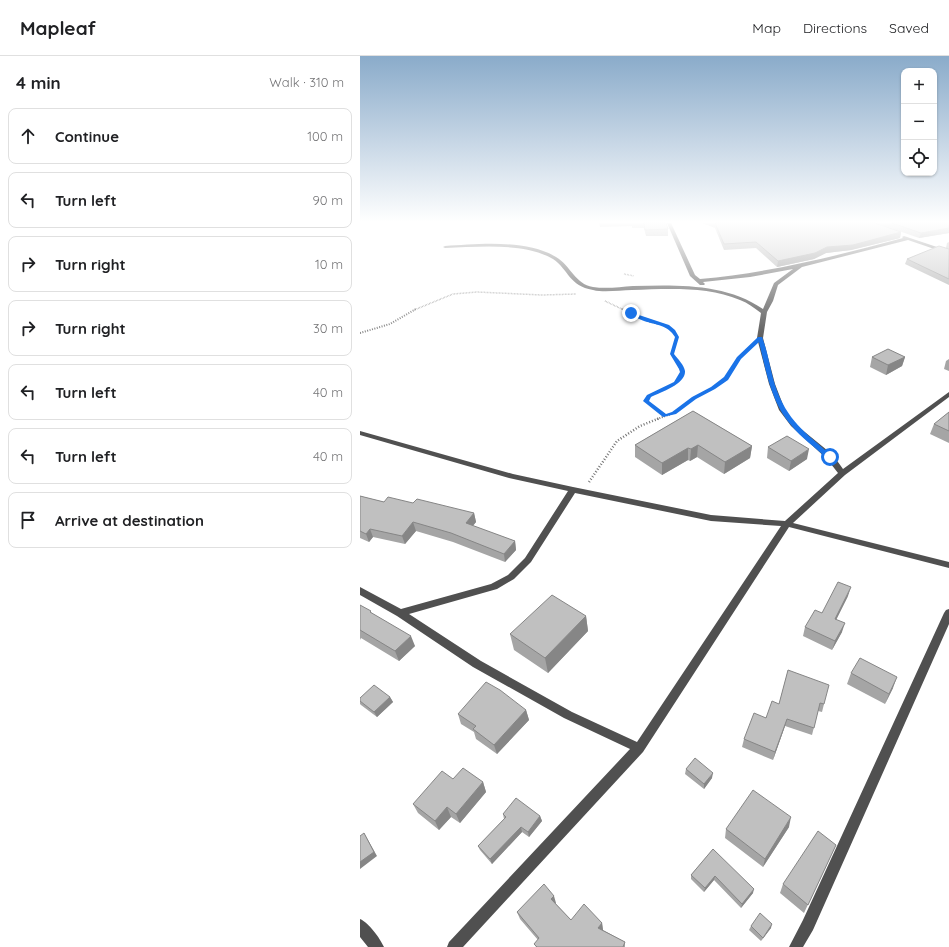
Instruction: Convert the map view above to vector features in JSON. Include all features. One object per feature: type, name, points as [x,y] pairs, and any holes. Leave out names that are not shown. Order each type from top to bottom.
[{"type":"street","points":[[561,265],[576,282],[582,286],[594,289],[669,288],[710,290],[737,297],[764,312]]},
{"type":"street","points":[[687,265],[693,276],[710,290]]},
{"type":"street","points":[[698,281],[801,265]]},
{"type":"street","points":[[801,265],[776,284],[764,312],[760,338],[772,384],[782,410],[793,425],[830,457],[842,473]]},
{"type":"street","points":[[454,947],[638,748],[787,524],[842,473],[949,394]]},
{"type":"street","points":[[360,433],[512,476],[578,491],[711,518],[787,524],[949,565]]},
{"type":"street","points":[[400,613],[494,587],[511,577],[528,560],[578,491]]},
{"type":"street","points":[[360,591],[400,613],[484,668],[568,715],[638,748]]},
{"type":"street","points":[[796,947],[808,925],[949,613]]},
{"type":"street","points":[[360,926],[377,947]]},
{"type":"path","points":[[360,333],[390,324],[418,308],[453,294],[477,292],[542,295],[587,292],[594,289]]},
{"type":"path","points":[[587,292],[645,320],[668,326],[674,331],[677,337],[672,354],[682,369],[682,372],[676,383],[649,396],[646,401],[665,416]]},
{"type":"path","points":[[578,491],[617,441],[640,426],[674,413],[694,398],[713,388],[726,378],[739,358],[760,338]]},
{"type":"building","points":[[919,265],[949,265],[949,279]]},
{"type":"building","points":[[888,349],[905,357],[888,365],[872,357]]},
{"type":"building","points":[[693,411],[752,446],[725,462],[698,445],[691,449],[688,448],[662,463],[635,445]]},
{"type":"building","points":[[949,412],[949,431],[934,424]]},
{"type":"building","points":[[787,436],[809,449],[791,461],[768,447]]},
{"type":"building","points":[[360,496],[384,502],[388,497],[413,503],[417,499],[474,513],[466,523],[515,541],[504,554],[451,533],[413,522],[402,536],[370,529],[366,534],[360,531]]},
{"type":"building","points":[[838,582],[851,587],[835,619],[845,623],[835,641],[805,627],[815,610],[822,613]]},
{"type":"building","points":[[552,595],[586,616],[545,658],[510,634]]},
{"type":"building","points":[[360,605],[411,636],[395,651],[360,630]]},
{"type":"building","points":[[860,658],[897,677],[889,694],[851,673]]},
{"type":"building","points":[[788,670],[829,685],[824,704],[820,703],[814,728],[787,719],[775,752],[744,739],[754,713],[766,718],[772,701],[779,704]]},
{"type":"building","points":[[486,682],[500,690],[526,710],[494,745],[473,729],[476,726],[458,714]]},
{"type":"building","points":[[374,685],[390,697],[374,712],[360,701],[360,698]]},
{"type":"building","points":[[695,758],[713,773],[704,784],[686,769]]},
{"type":"building","points":[[463,768],[483,782],[456,814],[447,807],[435,821],[413,804],[442,771],[453,779]]},
{"type":"building","points":[[753,790],[791,817],[765,859],[726,829]]},
{"type":"building","points":[[516,798],[540,816],[528,832],[521,827],[490,859],[478,846],[506,817],[503,814]]},
{"type":"building","points":[[818,831],[836,845],[808,905],[783,884]]},
{"type":"building","points":[[364,833],[374,852],[360,862],[360,836]]},
{"type":"building","points":[[713,849],[754,889],[742,904],[715,876],[705,888],[691,875]]},
{"type":"building","points":[[544,884],[554,896],[551,899],[571,920],[584,904],[602,923],[598,928],[625,942],[623,947],[537,947],[534,944],[539,938],[517,912]]},
{"type":"building","points":[[760,913],[772,924],[763,938],[751,926]]},
{"type":"route","points":[[631,313],[645,320],[668,326],[674,331],[677,337],[672,354],[682,369],[682,372],[676,383],[649,396],[646,399],[646,401],[665,416],[674,413],[694,398],[713,388],[726,378],[739,358],[760,338],[772,384],[782,410],[793,425],[830,457]]}]
